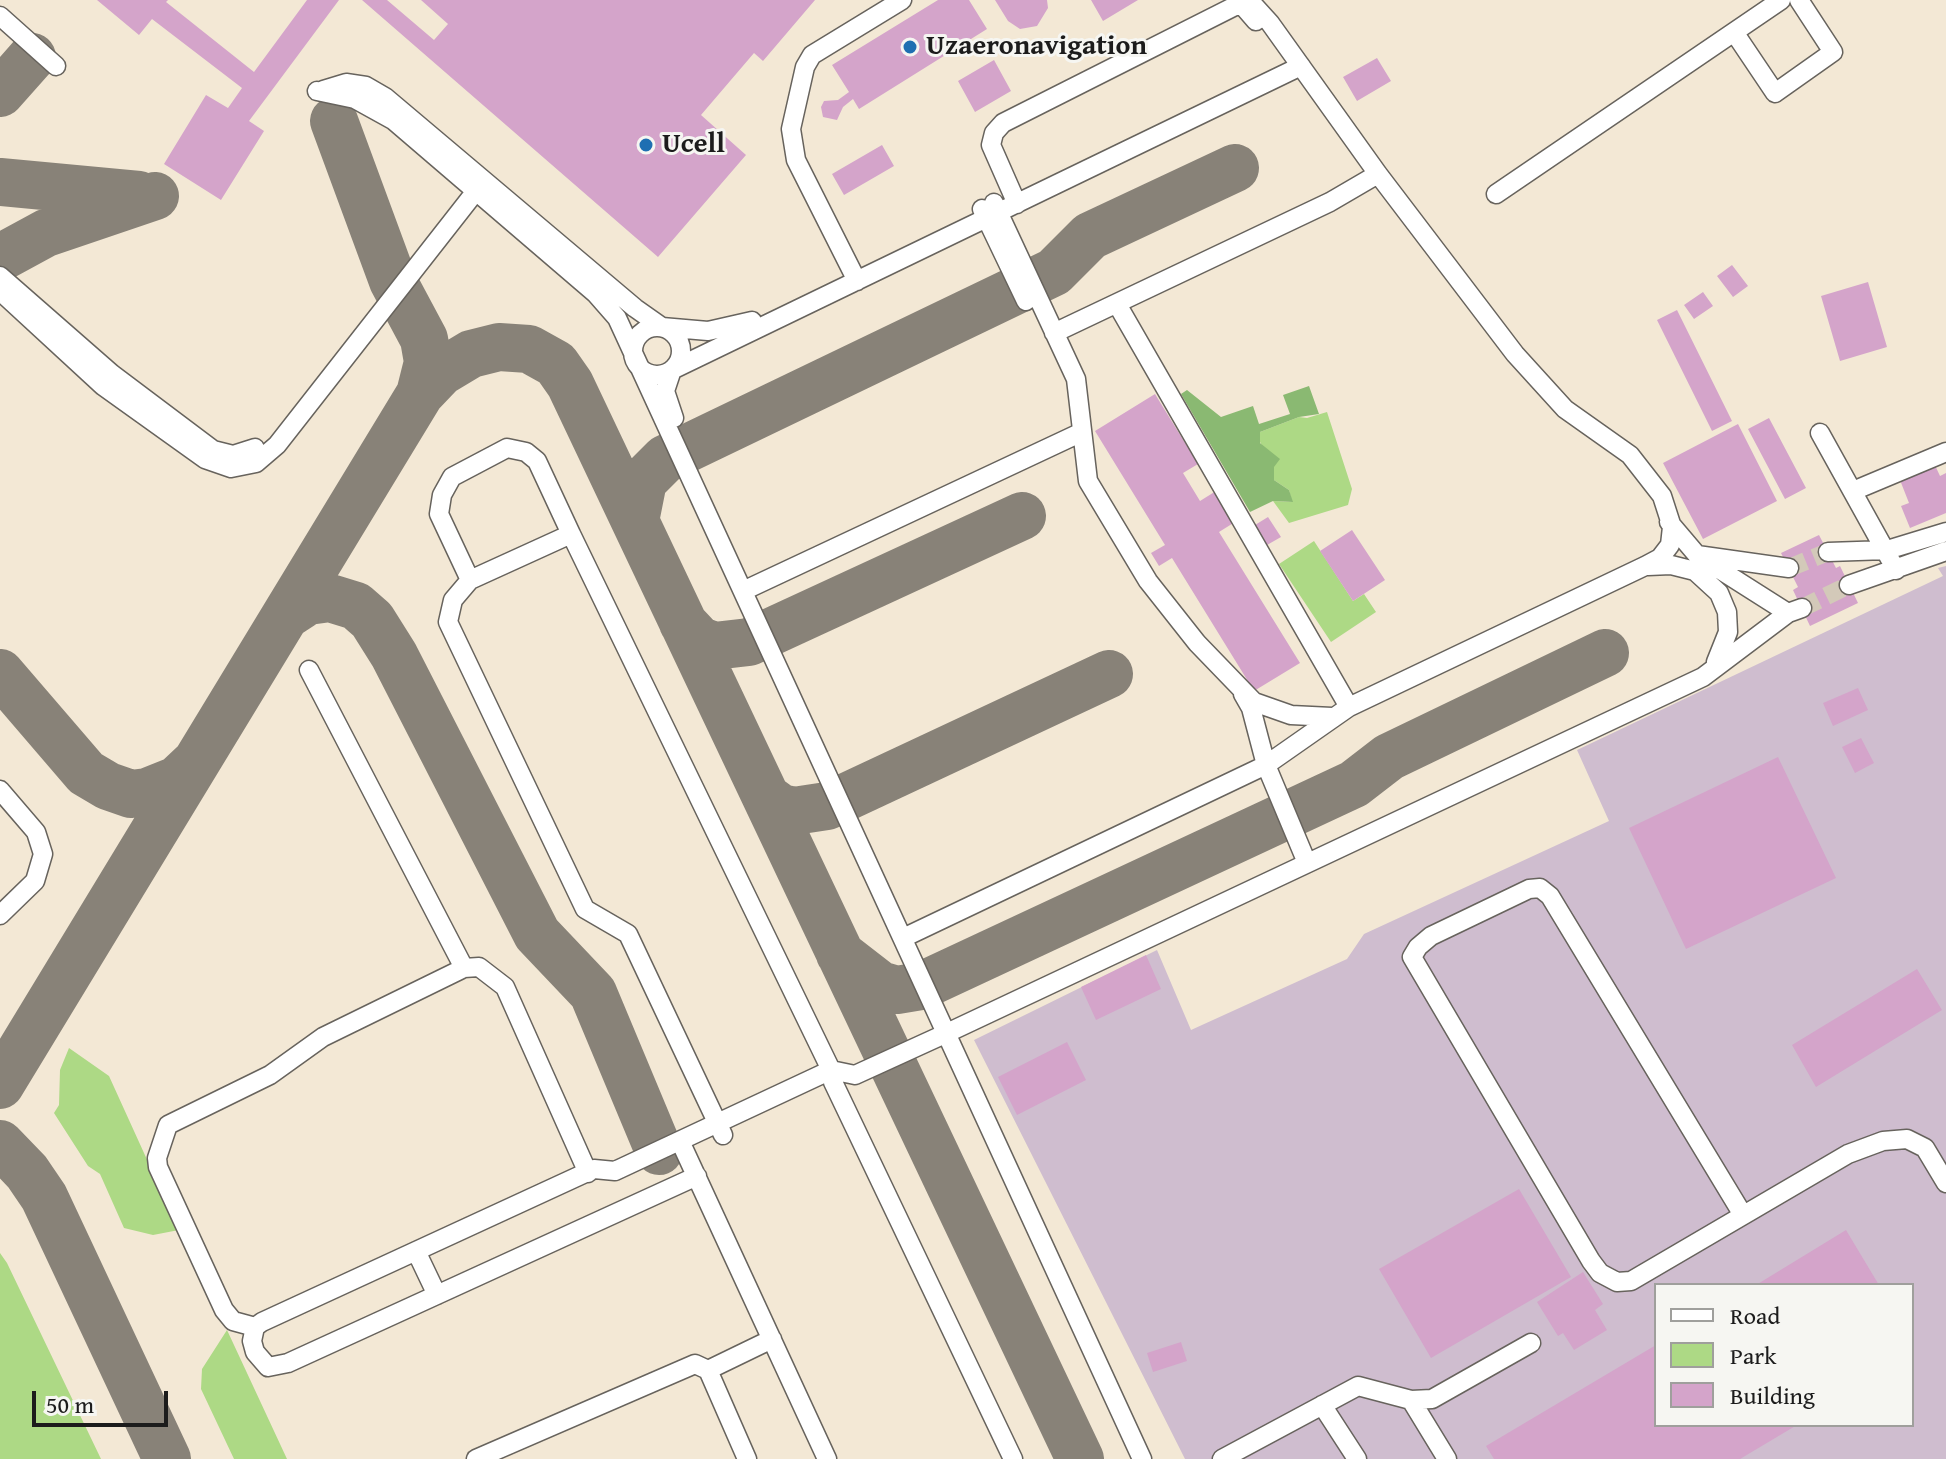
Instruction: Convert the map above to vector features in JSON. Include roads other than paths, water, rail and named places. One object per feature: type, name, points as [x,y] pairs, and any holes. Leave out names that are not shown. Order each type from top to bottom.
[{"type":"lane","points":[[859,274],[800,144],[801,126],[815,70],[831,41],[902,0]]},
{"type":"lane","points":[[1223,0],[994,120],[985,132],[983,146],[1000,206],[1067,388],[1088,481],[1148,581],[1171,613],[1254,702],[1291,715]]},
{"type":"lane","points":[[1249,0],[1374,177],[1510,361],[1559,416],[1629,467],[1672,527],[1697,555],[1719,593],[1728,617],[1727,642],[1703,677]]},
{"type":"lane","points":[[1496,194],[1781,0]]},
{"type":"lane","points":[[1734,32],[1775,93],[1833,52],[1799,0]]},
{"type":"lane","points":[[1294,64],[1243,6],[1235,6],[1003,123],[994,133],[991,145],[1000,206],[1076,379],[1081,484],[1141,589],[1189,650],[1251,708],[1291,715],[1332,717]]},
{"type":"lane","points":[[0,16],[56,66]]},
{"type":"lane","points":[[859,274],[732,328],[694,332],[662,327],[645,330],[639,335],[633,350],[634,359],[650,374],[672,370],[859,274],[1294,64]]},
{"type":"lane","points":[[317,91],[346,83],[360,92],[385,97],[606,303],[617,318],[634,359],[747,589]]},
{"type":"lane","points":[[1054,333],[1374,177]]},
{"type":"lane","points":[[3,291],[213,450],[233,455],[251,452],[269,437],[477,182]]},
{"type":"lane","points":[[477,182],[635,308],[669,330],[680,342],[681,358],[666,384],[668,404],[747,589],[1142,1459]]},
{"type":"lane","points":[[1117,304],[1349,707]]},
{"type":"lane","points":[[1820,433],[1896,570]]},
{"type":"lane","points":[[747,589],[1078,434]]},
{"type":"lane","points":[[470,580],[439,514],[442,495],[452,477],[507,448],[526,452],[537,461],[1013,1459]]},
{"type":"lane","points":[[1853,491],[1946,452]]},
{"type":"lane","points":[[906,936],[1266,765],[1349,707],[1645,566],[1667,551],[1672,527]]},
{"type":"lane","points":[[1828,552],[1887,550],[1946,532]]},
{"type":"lane","points":[[571,534],[460,587],[449,608],[448,622],[585,909],[628,934],[720,1130]]},
{"type":"lane","points":[[1849,585],[1946,551]]},
{"type":"lane","points":[[1697,555],[1789,568]]},
{"type":"lane","points":[[588,1173],[505,987],[479,967],[464,968],[323,1037],[270,1075],[168,1125],[157,1158],[158,1167],[224,1310],[233,1321],[255,1327],[588,1173],[615,1171],[659,1151],[683,1147],[832,1076],[859,1086],[935,1051],[951,1038],[1307,863],[1703,677],[1795,611],[1697,555]]},
{"type":"lane","points":[[1645,566],[1689,569],[1704,577],[1719,593]]},
{"type":"lane","points":[[309,670],[464,968]]},
{"type":"lane","points":[[1239,687],[1251,708],[1266,765],[1307,863]]},
{"type":"lane","points":[[0,790],[36,832],[43,859],[32,885],[0,915]]},
{"type":"lane","points":[[1743,1215],[1550,896],[1540,888],[1529,889],[1431,936],[1418,947],[1412,957],[1600,1273],[1617,1282],[1631,1281],[1848,1154],[1883,1141],[1907,1139],[1925,1148],[1946,1183]]},
{"type":"lane","points":[[832,1076],[828,1097],[1000,1459]]},
{"type":"lane","points":[[683,1147],[827,1459]]},
{"type":"lane","points":[[255,1327],[252,1341],[255,1352],[263,1365],[273,1368],[697,1176]]},
{"type":"lane","points":[[416,1251],[437,1295]]},
{"type":"lane","points":[[708,1370],[772,1339]]},
{"type":"lane","points":[[1222,1459],[1358,1386],[1411,1400],[1432,1399],[1531,1343]]},
{"type":"lane","points":[[476,1459],[677,1369],[695,1364],[708,1370],[747,1459]]},
{"type":"lane","points":[[1411,1400],[1447,1459]]},
{"type":"lane","points":[[1322,1405],[1357,1459]]},
{"type":"tunnel","points":[[1789,568],[1828,552]]},
{"type":"tunnel","points":[[1802,608],[1849,585]]},
{"type":"place","name":"Uzaeronavigation","points":[[910,47]]},
{"type":"place","name":"Ucell","points":[[646,145]]}]
